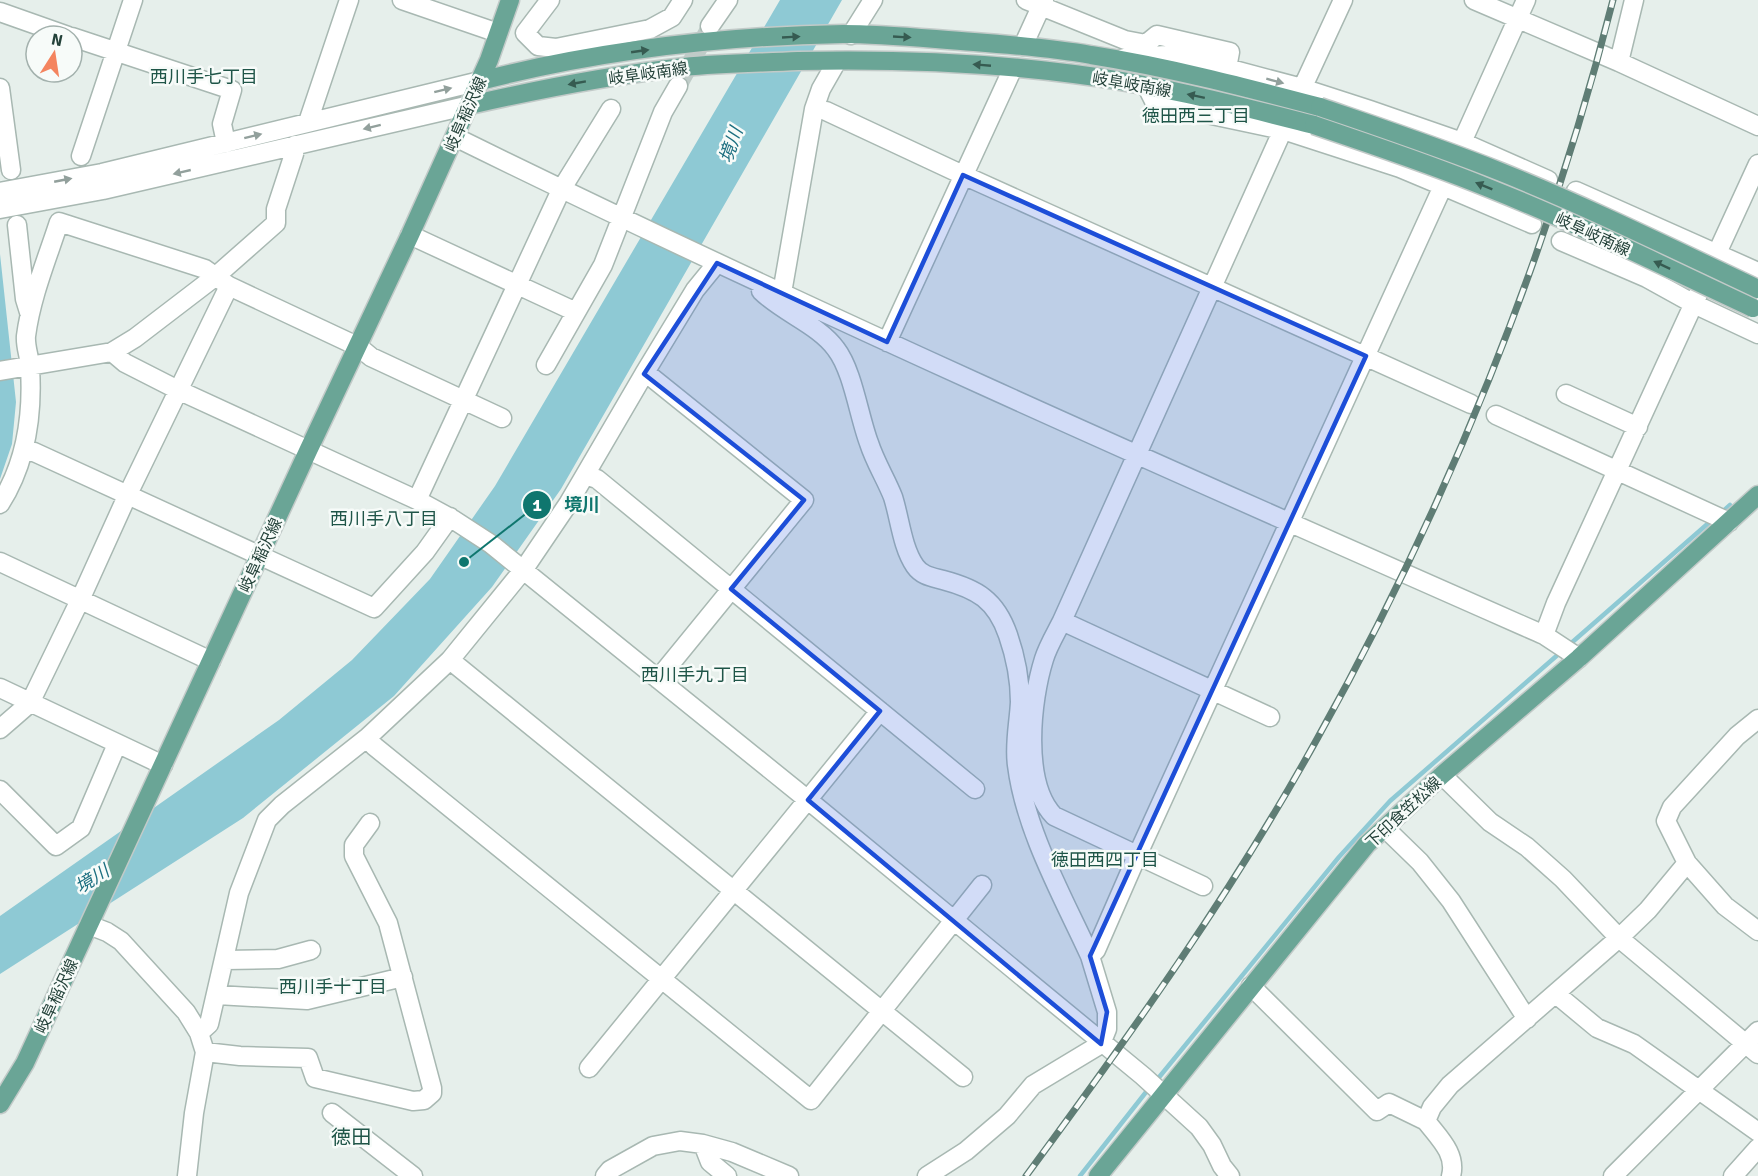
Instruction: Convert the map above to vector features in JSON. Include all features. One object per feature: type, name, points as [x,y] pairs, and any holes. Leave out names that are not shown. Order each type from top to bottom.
[{"type":"main road","name":"岐阜稲沢線","points":[[1,1100],[25,1063],[308,451],[359,347],[470,105],[510,0]]},
{"type":"main road","name":"岐阜岐南線","points":[[480,81],[520,70],[618,54],[739,40],[847,34],[1023,46],[1115,59],[1235,85],[1320,107],[1423,142],[1501,172],[1590,211],[1758,289]]},
{"type":"main road","name":"岐阜岐南線","points":[[470,105],[527,92],[636,73],[739,63],[931,61],[1075,74],[1146,85],[1314,125],[1422,162],[1572,223],[1756,309]]},
{"type":"main road","name":"下印食笠松線","points":[[1098,1176],[1161,1093],[1367,844],[1726,521],[1758,495]]},
{"type":"street","points":[[81,156],[133,0]]},
{"type":"street","points":[[308,122],[350,0]]},
{"type":"street","points":[[402,0],[498,33]]},
{"type":"street","points":[[550,0],[525,33],[538,45],[556,48],[650,28],[672,16],[683,0]]},
{"type":"street","points":[[710,26],[728,0]]},
{"type":"street","points":[[847,34],[873,0]]},
{"type":"street","points":[[1301,90],[1342,0]]},
{"type":"street","points":[[1474,0],[1619,62],[1758,126]]},
{"type":"street","points":[[1090,956],[1096,950],[1526,0]]},
{"type":"street","points":[[1619,62],[1634,0]]},
{"type":"street","points":[[1023,46],[1037,2],[1125,40],[1146,44],[1157,35],[1230,52],[1227,68]]},
{"type":"street","points":[[0,12],[34,24]]},
{"type":"street","points":[[84,42],[232,90],[222,124],[226,143]]},
{"type":"street","points":[[1115,59],[1182,56],[1227,68],[1462,142],[1548,180]]},
{"type":"street","points":[[782,293],[814,108],[831,61]]},
{"type":"street","points":[[887,342],[1013,68]]},
{"type":"street","points":[[3,200],[102,173],[480,81]]},
{"type":"street","points":[[1146,85],[1155,103],[1284,128],[1400,168],[1532,224]]},
{"type":"street","points":[[546,365],[628,221],[663,112],[678,86]]},
{"type":"street","points":[[0,88],[11,170]]},
{"type":"street","points":[[3,200],[103,190],[470,105]]},
{"type":"street","points":[[417,501],[561,190],[611,109]]},
{"type":"street","points":[[826,111],[963,176],[1471,404]]},
{"type":"street","points":[[1203,886],[1054,816],[1045,807],[1036,784],[1033,719],[1044,656],[1062,621],[1284,128]]},
{"type":"street","points":[[455,137],[561,190],[759,283],[1547,637],[1577,656]]},
{"type":"street","points":[[0,370],[112,352],[222,281],[276,223],[276,209],[295,145]]},
{"type":"street","points":[[1547,637],[1617,471],[1758,164]]},
{"type":"street","points":[[1576,191],[1758,272]]},
{"type":"street","points":[[0,504],[11,487],[25,451],[30,417],[25,340],[29,315],[59,222],[205,269],[222,281],[359,347],[371,357],[502,418]]},
{"type":"street","points":[[17,225],[25,300],[29,315]]},
{"type":"street","points":[[410,235],[576,312]]},
{"type":"street","points":[[1561,241],[1647,278],[1694,304],[1758,334]]},
{"type":"street","points":[[199,1033],[209,1024],[239,893],[267,820],[282,805],[368,737],[450,660],[523,568],[568,504],[712,260]]},
{"type":"street","points":[[0,729],[30,703],[178,390],[222,281]]},
{"type":"street","points":[[759,283],[761,292],[820,334],[836,349],[846,366],[868,443],[892,495],[909,555],[916,568],[926,576],[973,589],[996,608],[1007,633],[1018,670],[1020,703],[1016,763],[1022,795],[1031,825],[1090,956],[1107,1012],[1107,1029],[1101,1044],[1033,1085],[1007,1116],[974,1144],[927,1176]]},
{"type":"street","points":[[112,352],[125,363],[178,390],[417,501],[474,531],[523,568],[808,800],[1101,1044],[1143,1076],[1199,1127],[1212,1144],[1222,1166],[1230,1176]]},
{"type":"street","points":[[644,374],[650,376],[804,500],[658,680]]},
{"type":"street","points":[[1566,394],[1638,427]]},
{"type":"street","points":[[1496,415],[1726,521]]},
{"type":"street","points":[[25,451],[34,452],[128,494],[259,557],[374,608],[425,552],[452,518]]},
{"type":"street","points":[[585,475],[597,479],[975,789]]},
{"type":"street","points":[[0,562],[211,661]]},
{"type":"street","points":[[1062,621],[1270,717]]},
{"type":"street","points":[[450,660],[963,1077]]},
{"type":"street","points":[[0,688],[163,765]]},
{"type":"street","points":[[589,1068],[880,711]]},
{"type":"street","points":[[1758,719],[1737,736],[1672,807],[1666,821],[1687,863],[1725,906],[1758,931]]},
{"type":"street","points":[[368,737],[374,746],[811,1100],[982,885]]},
{"type":"street","points":[[0,790],[56,846],[81,828],[117,744]]},
{"type":"street","points":[[1442,775],[1490,822],[1527,847],[1563,879],[1619,938],[1754,1043],[1699,1089],[1613,1176]]},
{"type":"street","points":[[204,1052],[240,1056],[308,1058],[315,1078],[413,1101],[424,1100],[432,1093],[388,923],[354,856],[354,845],[370,823]]},
{"type":"street","points":[[1385,828],[1420,862],[1451,901],[1527,1019]]},
{"type":"street","points":[[1426,1121],[1432,1107],[1450,1085],[1619,938],[1648,910],[1687,863]]},
{"type":"street","points":[[89,924],[121,941],[186,1012],[199,1033],[204,1052],[187,1176]]},
{"type":"street","points":[[225,960],[278,959],[311,950]]},
{"type":"street","points":[[217,995],[307,1000],[403,977]]},
{"type":"street","points":[[1251,986],[1377,1111],[1389,1103],[1426,1121],[1450,1152],[1454,1166],[1451,1176]]},
{"type":"street","points":[[1556,994],[1597,1028],[1634,1044],[1758,1132]]},
{"type":"street","points":[[332,1113],[413,1176]]},
{"type":"street","points":[[605,1176],[610,1170],[653,1146],[680,1141],[703,1144],[732,1152],[789,1176]]},
{"type":"street","points":[[703,1144],[710,1162],[726,1176]]},
{"type":"street","points":[[1733,1176],[1758,1148]]},
{"type":"highlighted area","points":[[963,175],[1366,356],[1090,956],[1107,1012],[1101,1044],[808,800],[880,711],[731,589],[804,500],[644,374],[717,263],[887,342]]},
{"type":"water","points":[[780,0],[842,0],[561,489],[492,587],[394,696],[243,818],[0,974],[0,916],[279,720],[352,660],[430,579],[495,486]]},
{"type":"water","points":[[0,254],[16,402],[12,444],[0,479]]},
{"type":"waterway","points":[[1721,513],[1730,505]]},
{"type":"waterway","points":[[1569,645],[1712,520]]},
{"type":"waterway","points":[[1156,1081],[1339,857],[1390,801],[1561,652]]},
{"type":"waterway","points":[[1080,1176],[1150,1087]]},
{"type":"tunnel","points":[[678,86],[708,31]]},
{"type":"railway","points":[[1026,1176],[1179,962],[1250,852],[1317,739],[1409,562],[1489,379],[1525,286],[1587,96],[1613,0]]},
{"type":"place","name":"境川","points":[[464,562]]},
{"type":"district","name":"西川手七丁目","points":[[204,77]]},
{"type":"district","name":"徳田西三丁目","points":[[1196,116]]},
{"type":"district","name":"西川手八丁目","points":[[384,519]]},
{"type":"district","name":"西川手九丁目","points":[[695,675]]},
{"type":"district","name":"徳田西四丁目","points":[[1105,860]]},
{"type":"district","name":"西川手十丁目","points":[[333,987]]},
{"type":"district","name":"徳田","points":[[351,1137]]}]
